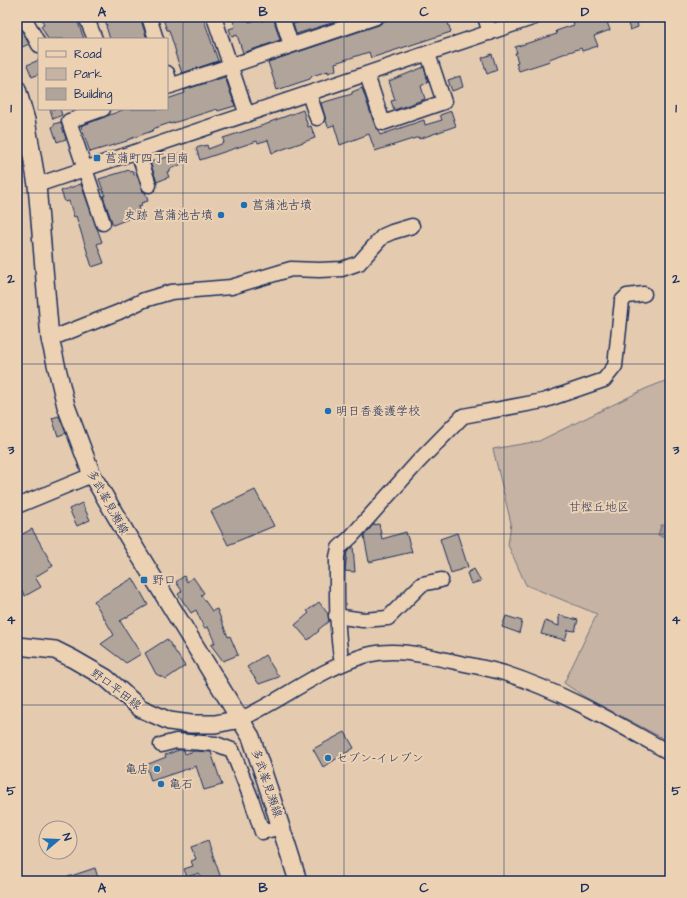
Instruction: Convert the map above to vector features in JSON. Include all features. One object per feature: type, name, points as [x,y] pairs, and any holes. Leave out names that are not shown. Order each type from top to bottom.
[{"type":"main road","name":"多武峯見瀬線","points":[[17,89],[26,120],[37,186],[50,339],[66,406],[92,475],[147,569],[251,737],[298,881]]},
{"type":"main road","name":"野口平田線","points":[[17,646],[55,650],[106,678],[140,708],[169,721],[191,724],[214,724],[241,719]]},
{"type":"street","points":[[24,17],[38,43]]},
{"type":"street","points":[[86,17],[95,38]]},
{"type":"street","points":[[148,17],[156,38]]},
{"type":"street","points":[[214,17],[248,115]]},
{"type":"street","points":[[282,17],[291,45]]},
{"type":"street","points":[[168,82],[231,65],[291,45],[349,21],[376,17]]},
{"type":"street","points":[[485,17],[490,33]]},
{"type":"street","points":[[37,186],[535,17]]},
{"type":"street","points":[[367,75],[383,123],[444,102],[428,54]]},
{"type":"street","points":[[309,94],[316,118]]},
{"type":"street","points":[[100,110],[69,121],[103,223]]},
{"type":"street","points":[[138,152],[149,184]]},
{"type":"street","points":[[50,339],[119,312],[144,300],[171,292],[231,287],[291,269],[342,269],[359,263],[383,236],[412,226]]},
{"type":"street","points":[[342,664],[336,616],[337,557],[339,548],[352,537],[423,457],[463,416],[543,401],[604,380],[615,366],[622,301],[627,296],[644,294]]},
{"type":"street","points":[[17,506],[92,475]]},
{"type":"street","points":[[336,616],[363,620],[388,618],[422,584],[441,580]]},
{"type":"street","points":[[241,719],[262,709],[322,673],[342,664],[368,655],[397,652],[424,655],[502,673],[577,702],[670,753]]},
{"type":"street","points":[[161,745],[176,741],[216,744],[232,750],[251,798],[262,832],[281,828]]},
{"type":"green space","name":"甘樫丘地区","points":[[670,379],[670,742],[583,696],[564,683],[597,614],[526,585],[508,545],[511,523],[493,449],[539,441],[645,389]]},
{"type":"shaded area","points":[[661,525],[670,525],[670,541],[658,535]]},
{"type":"building","points":[[41,17],[76,17],[84,38],[47,38],[41,26],[44,25]]},
{"type":"building","points":[[104,17],[140,17],[147,38],[110,38]]},
{"type":"building","points":[[169,17],[203,17],[218,61],[182,73],[169,30],[167,30],[163,19]]},
{"type":"building","points":[[232,17],[247,17],[249,22],[261,19],[262,21],[273,17],[280,40],[243,53],[237,35],[232,37],[229,29],[235,27]]},
{"type":"building","points":[[298,17],[344,17],[345,19],[296,34],[293,24],[300,22]]},
{"type":"building","points":[[401,17],[446,17],[451,32],[371,58],[369,52],[335,63],[336,70],[312,76],[310,79],[277,90],[268,62],[379,25],[384,21]]},
{"type":"building","points":[[586,17],[605,17],[610,30],[594,36],[598,46],[582,51],[581,48],[549,59],[550,61],[519,71],[516,63],[518,62],[515,47],[557,34],[556,31],[574,25],[573,21]]},
{"type":"building","points":[[626,17],[651,17],[652,19],[637,23],[638,27],[630,30]]},
{"type":"building","points":[[17,22],[29,44],[20,48],[17,43]]},
{"type":"building","points":[[492,54],[497,70],[487,74],[482,58]]},
{"type":"building","points":[[38,60],[38,74],[32,77],[27,65]]},
{"type":"building","points":[[424,67],[428,82],[421,86],[425,99],[394,110],[391,101],[395,100],[389,81]]},
{"type":"building","points":[[460,76],[463,87],[452,91],[448,80]]},
{"type":"building","points":[[225,77],[235,106],[218,111],[217,109],[170,123],[127,141],[90,152],[81,126],[122,110],[168,110],[168,99],[185,93],[184,90]]},
{"type":"building","points":[[362,88],[375,126],[379,130],[380,135],[424,120],[425,125],[442,120],[440,115],[451,111],[456,126],[419,139],[419,137],[375,151],[369,134],[340,145],[334,125],[328,127],[321,103],[352,94],[352,92]]},
{"type":"building","points":[[50,110],[60,110],[62,115],[53,119]]},
{"type":"building","points":[[303,110],[308,127],[311,126],[315,138],[272,153],[268,140],[258,143],[257,141],[200,160],[196,148],[207,145],[208,149],[224,143],[223,138],[270,123]]},
{"type":"building","points":[[61,122],[66,139],[57,142],[52,127],[54,124]]},
{"type":"building","points":[[181,153],[184,163],[170,169],[170,171],[167,172],[169,177],[157,182],[150,162]]},
{"type":"building","points":[[129,170],[130,172],[133,171],[134,175],[137,174],[143,192],[145,192],[148,201],[141,203],[142,206],[138,207],[139,210],[126,214],[128,219],[113,225],[99,179]]},
{"type":"building","points":[[81,184],[102,242],[97,244],[104,263],[92,267],[76,216],[74,217],[69,201],[65,202],[61,191]]},
{"type":"building","points":[[59,416],[66,433],[58,436],[52,418]]},
{"type":"building","points":[[255,490],[274,526],[228,545],[211,511]]},
{"type":"building","points":[[82,503],[90,520],[77,526],[69,509]]},
{"type":"building","points":[[379,524],[382,539],[406,532],[412,552],[369,562],[364,536],[373,525]]},
{"type":"building","points":[[32,529],[53,566],[35,577],[41,587],[25,596],[21,589],[17,593],[17,537]]},
{"type":"building","points":[[457,533],[468,567],[451,573],[440,539]]},
{"type":"building","points":[[353,546],[355,572],[345,571],[347,552]]},
{"type":"building","points":[[474,569],[481,581],[471,584],[467,573]]},
{"type":"building","points":[[184,576],[187,582],[193,577],[204,593],[201,595],[212,611],[217,609],[228,637],[230,636],[238,655],[223,661],[211,645],[215,643],[208,627],[204,628],[196,610],[191,613],[178,594],[182,591],[176,582]]},
{"type":"building","points":[[133,578],[148,605],[120,621],[141,654],[126,663],[101,644],[114,635],[94,601]]},
{"type":"building","points":[[319,602],[328,614],[329,621],[308,640],[295,625],[309,613],[307,611]]},
{"type":"building","points":[[559,615],[578,620],[575,631],[568,630],[565,640],[541,634],[545,621],[559,626]]},
{"type":"building","points":[[506,616],[522,621],[519,633],[502,627]]},
{"type":"building","points":[[167,639],[185,666],[166,679],[156,674],[145,653]]},
{"type":"building","points":[[265,655],[279,677],[259,684],[247,667]]},
{"type":"building","name":"セブン-イレブン","points":[[345,732],[354,748],[323,767],[313,749]]},
{"type":"building","points":[[179,750],[184,750],[185,754],[194,751],[211,752],[222,785],[204,790],[196,766],[151,781],[146,765],[166,757],[165,755]]},
{"type":"building","points":[[208,841],[222,881],[203,881],[199,873],[187,877],[184,869],[193,866],[191,861],[196,859],[191,847]]},
{"type":"building","points":[[95,868],[99,881],[62,881],[62,879]]},
{"type":"place","name":"菖蒲町四丁目南","points":[[97,158]]},
{"type":"place","name":"菖蒲池古墳","points":[[244,205]]},
{"type":"place","name":"史跡 菖蒲池古墳","points":[[221,215]]},
{"type":"place","name":"明日香養護学校","points":[[328,411]]},
{"type":"place","name":"野口","points":[[144,580]]},
{"type":"place","name":"セブン-イレブン","points":[[328,758]]},
{"type":"place","name":"亀店","points":[[157,769]]},
{"type":"place","name":"亀石","points":[[161,784]]}]
